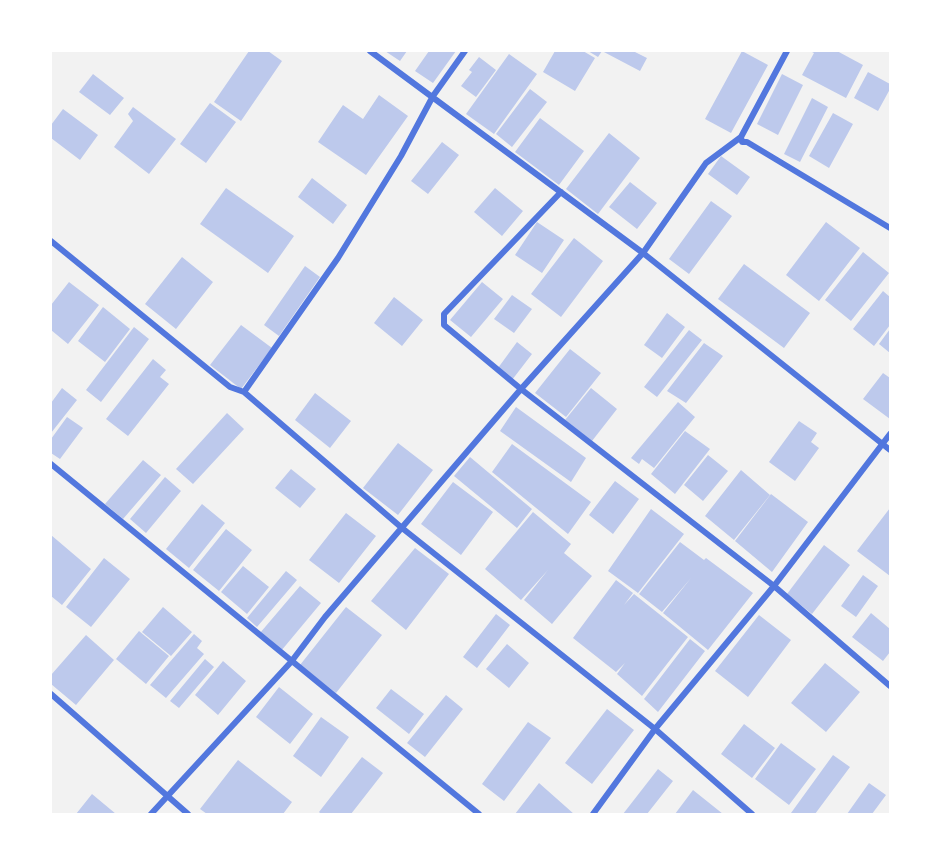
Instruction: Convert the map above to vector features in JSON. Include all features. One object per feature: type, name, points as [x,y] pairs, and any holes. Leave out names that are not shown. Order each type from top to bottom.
[{"type":"street","points":[[370,51],[643,253],[890,450]]},
{"type":"street","points":[[244,392],[338,258],[401,156],[433,96],[465,51]]},
{"type":"street","points":[[151,814],[291,662],[325,616],[521,389],[643,253],[706,163],[741,137],[787,51]]},
{"type":"street","points":[[741,137],[742,142],[747,142],[890,228]]},
{"type":"street","points":[[561,192],[444,314],[444,326],[521,389],[774,586],[890,686]]},
{"type":"street","points":[[51,241],[230,387],[244,392],[402,528],[655,729],[752,814]]},
{"type":"street","points":[[593,814],[655,729],[774,586],[890,434]]},
{"type":"street","points":[[51,464],[479,814]]},
{"type":"street","points":[[51,694],[188,814]]},
{"type":"building","points":[[249,51],[268,51],[282,61],[241,121],[214,102]]},
{"type":"building","points":[[385,51],[407,51],[400,61]]},
{"type":"building","points":[[429,51],[456,51],[433,83],[415,71]]},
{"type":"building","points":[[555,51],[583,51],[595,58],[575,91],[543,72]]},
{"type":"building","points":[[588,51],[602,51],[598,57]]},
{"type":"building","points":[[602,51],[633,51],[647,58],[640,71]]},
{"type":"building","points":[[742,51],[768,65],[731,133],[705,119]]},
{"type":"building","points":[[810,51],[837,51],[863,65],[846,98],[802,75],[814,53]]},
{"type":"building","points":[[509,54],[537,74],[494,134],[466,114]]},
{"type":"building","points":[[479,57],[496,70],[476,97],[461,86],[472,72],[469,70]]},
{"type":"building","points":[[868,72],[890,84],[890,89],[878,111],[854,98]]},
{"type":"building","points":[[93,74],[124,98],[110,115],[79,92]]},
{"type":"building","points":[[782,74],[803,85],[778,135],[757,124]]},
{"type":"building","points":[[530,89],[547,102],[512,147],[496,134]]},
{"type":"building","points":[[379,95],[408,116],[366,175],[318,142],[343,105],[363,119]]},
{"type":"building","points":[[812,98],[828,107],[800,162],[784,154]]},
{"type":"building","points":[[210,103],[236,122],[206,163],[180,144]]},
{"type":"building","points":[[133,107],[176,139],[149,174],[114,147],[133,121],[128,114]]},
{"type":"building","points":[[63,109],[98,135],[80,160],[51,138],[51,125]]},
{"type":"building","points":[[833,113],[853,124],[829,168],[809,156]]},
{"type":"building","points":[[540,118],[584,151],[559,185],[515,152]]},
{"type":"building","points":[[609,133],[640,158],[598,214],[566,189]]},
{"type":"building","points":[[442,142],[459,155],[428,194],[411,181]]},
{"type":"building","points":[[721,156],[750,177],[737,195],[708,174]]},
{"type":"building","points":[[312,178],[347,205],[333,224],[298,197]]},
{"type":"building","points":[[630,182],[657,203],[637,229],[609,207]]},
{"type":"building","points":[[226,188],[294,236],[268,273],[200,224]]},
{"type":"building","points":[[495,188],[523,211],[502,236],[474,212]]},
{"type":"building","points":[[711,201],[732,216],[689,274],[669,259]]},
{"type":"building","points":[[537,222],[564,240],[542,273],[515,255]]},
{"type":"building","points":[[826,222],[860,248],[819,301],[786,275]]},
{"type":"building","points":[[574,238],[603,261],[561,317],[531,294]]},
{"type":"building","points":[[863,252],[889,273],[851,321],[825,300]]},
{"type":"building","points":[[182,257],[213,282],[176,329],[145,304]]},
{"type":"building","points":[[744,264],[810,313],[784,348],[718,299]]},
{"type":"building","points":[[305,266],[320,277],[279,336],[264,325]]},
{"type":"building","points":[[69,282],[99,305],[68,344],[51,330],[51,305]]},
{"type":"building","points":[[482,282],[503,299],[471,337],[450,320]]},
{"type":"building","points":[[883,291],[890,297],[890,325],[874,346],[853,329]]},
{"type":"building","points":[[512,295],[532,309],[514,333],[494,319]]},
{"type":"building","points":[[394,297],[423,320],[402,346],[374,323]]},
{"type":"building","points":[[103,307],[130,329],[105,362],[78,341]]},
{"type":"building","points":[[667,313],[685,327],[662,358],[644,345]]},
{"type":"building","points":[[241,325],[272,348],[241,389],[210,365]]},
{"type":"building","points":[[134,327],[149,339],[101,402],[86,390]]},
{"type":"building","points":[[890,329],[890,353],[879,344]]},
{"type":"building","points":[[689,330],[702,340],[657,397],[644,387]]},
{"type":"building","points":[[517,342],[532,354],[512,380],[498,368]]},
{"type":"building","points":[[704,343],[723,356],[686,403],[667,391]]},
{"type":"building","points":[[570,349],[601,373],[566,417],[535,393]]},
{"type":"building","points":[[153,359],[166,370],[160,377],[169,384],[128,436],[106,419]]},
{"type":"building","points":[[883,373],[890,378],[890,419],[863,399]]},
{"type":"building","points":[[62,388],[77,400],[51,433],[51,403]]},
{"type":"building","points":[[591,388],[617,409],[592,441],[565,420]]},
{"type":"building","points":[[315,393],[351,421],[330,448],[295,420]]},
{"type":"building","points":[[678,402],[695,417],[654,468],[642,459],[639,464],[631,458]]},
{"type":"building","points":[[516,407],[586,458],[571,482],[500,431]]},
{"type":"building","points":[[227,413],[244,429],[193,484],[176,469]]},
{"type":"building","points":[[67,417],[83,428],[60,459],[51,453],[51,439]]},
{"type":"building","points":[[799,421],[817,433],[811,442],[819,448],[795,481],[769,462]]},
{"type":"building","points":[[685,431],[710,449],[675,494],[651,474]]},
{"type":"building","points":[[398,443],[433,470],[398,515],[363,488]]},
{"type":"building","points":[[512,444],[591,502],[568,534],[492,472]]},
{"type":"building","points":[[708,455],[728,471],[703,501],[684,485]]},
{"type":"building","points":[[470,457],[532,509],[517,528],[454,476]]},
{"type":"building","points":[[143,460],[161,475],[123,519],[105,504]]},
{"type":"building","points":[[291,469],[316,489],[300,508],[275,488]]},
{"type":"building","points":[[741,470],[770,495],[734,540],[705,516]]},
{"type":"building","points":[[165,477],[181,491],[146,533],[130,519]]},
{"type":"building","points":[[615,481],[639,499],[613,534],[589,515]]},
{"type":"building","points":[[453,482],[493,512],[461,555],[421,524]]},
{"type":"building","points":[[771,494],[808,522],[772,572],[735,541]]},
{"type":"building","points":[[202,504],[225,523],[189,568],[166,549]]},
{"type":"building","points":[[890,508],[890,576],[857,551]]},
{"type":"building","points":[[651,509],[684,534],[638,593],[608,571]]},
{"type":"building","points":[[533,512],[571,544],[564,553],[592,576],[552,624],[524,600],[548,570],[521,600],[485,569]]},
{"type":"building","points":[[346,513],[376,536],[339,583],[309,560]]},
{"type":"building","points":[[226,529],[252,550],[219,591],[193,570]]},
{"type":"building","points":[[51,535],[91,569],[62,605],[51,596]]},
{"type":"building","points":[[680,542],[753,593],[708,650],[663,613],[691,578],[662,612],[639,594]]},
{"type":"building","points":[[824,545],[850,565],[812,614],[787,594]]},
{"type":"building","points":[[415,548],[449,574],[406,630],[371,601]]},
{"type":"building","points":[[104,558],[130,579],[91,627],[66,607]]},
{"type":"building","points":[[243,566],[269,587],[247,614],[221,592]]},
{"type":"building","points":[[286,571],[297,580],[257,627],[247,618]]},
{"type":"building","points":[[863,575],[878,586],[856,617],[841,606]]},
{"type":"building","points":[[616,580],[633,593],[624,605],[634,594],[688,637],[642,696],[617,674],[625,663],[616,672],[573,638]]},
{"type":"building","points":[[300,586],[321,603],[281,651],[260,633]]},
{"type":"building","points":[[163,607],[192,632],[171,656],[142,632]]},
{"type":"building","points":[[346,607],[382,635],[336,693],[300,665]]},
{"type":"building","points":[[871,613],[890,629],[890,652],[883,661],[852,637]]},
{"type":"building","points":[[496,614],[510,625],[477,668],[463,657]]},
{"type":"building","points":[[759,615],[791,640],[748,697],[715,671]]},
{"type":"building","points":[[139,631],[169,656],[146,684],[116,659]]},
{"type":"building","points":[[194,634],[202,641],[197,648],[204,654],[166,698],[150,685]]},
{"type":"building","points":[[86,635],[114,660],[76,705],[51,684],[51,675]]},
{"type":"building","points":[[690,639],[705,651],[658,712],[644,699]]},
{"type":"building","points":[[507,644],[529,663],[509,688],[486,669]]},
{"type":"building","points":[[205,659],[214,667],[179,708],[170,701]]},
{"type":"building","points":[[223,661],[246,681],[218,715],[195,695]]},
{"type":"building","points":[[825,663],[860,692],[826,732],[791,703]]},
{"type":"building","points":[[279,687],[313,714],[290,744],[256,717]]},
{"type":"building","points":[[391,689],[424,714],[409,734],[376,708]]},
{"type":"building","points":[[446,695],[463,709],[425,757],[407,743]]},
{"type":"building","points":[[607,709],[634,730],[592,784],[565,763]]},
{"type":"building","points":[[321,717],[349,737],[321,777],[293,756]]},
{"type":"building","points":[[528,722],[551,738],[504,801],[482,784]]},
{"type":"building","points":[[744,724],[775,748],[752,778],[721,754]]},
{"type":"building","points":[[781,743],[816,769],[789,805],[755,779]]},
{"type":"building","points":[[833,755],[850,767],[815,814],[791,813]]},
{"type":"building","points":[[362,757],[383,773],[351,814],[321,814],[319,812]]},
{"type":"building","points":[[238,760],[292,802],[283,814],[207,814],[200,809]]},
{"type":"building","points":[[658,769],[673,781],[647,814],[623,814]]},
{"type":"building","points":[[539,783],[574,814],[515,814]]},
{"type":"building","points":[[869,783],[886,795],[872,814],[847,814]]},
{"type":"building","points":[[693,790],[723,814],[675,814]]},
{"type":"building","points":[[92,794],[116,814],[76,814]]}]
